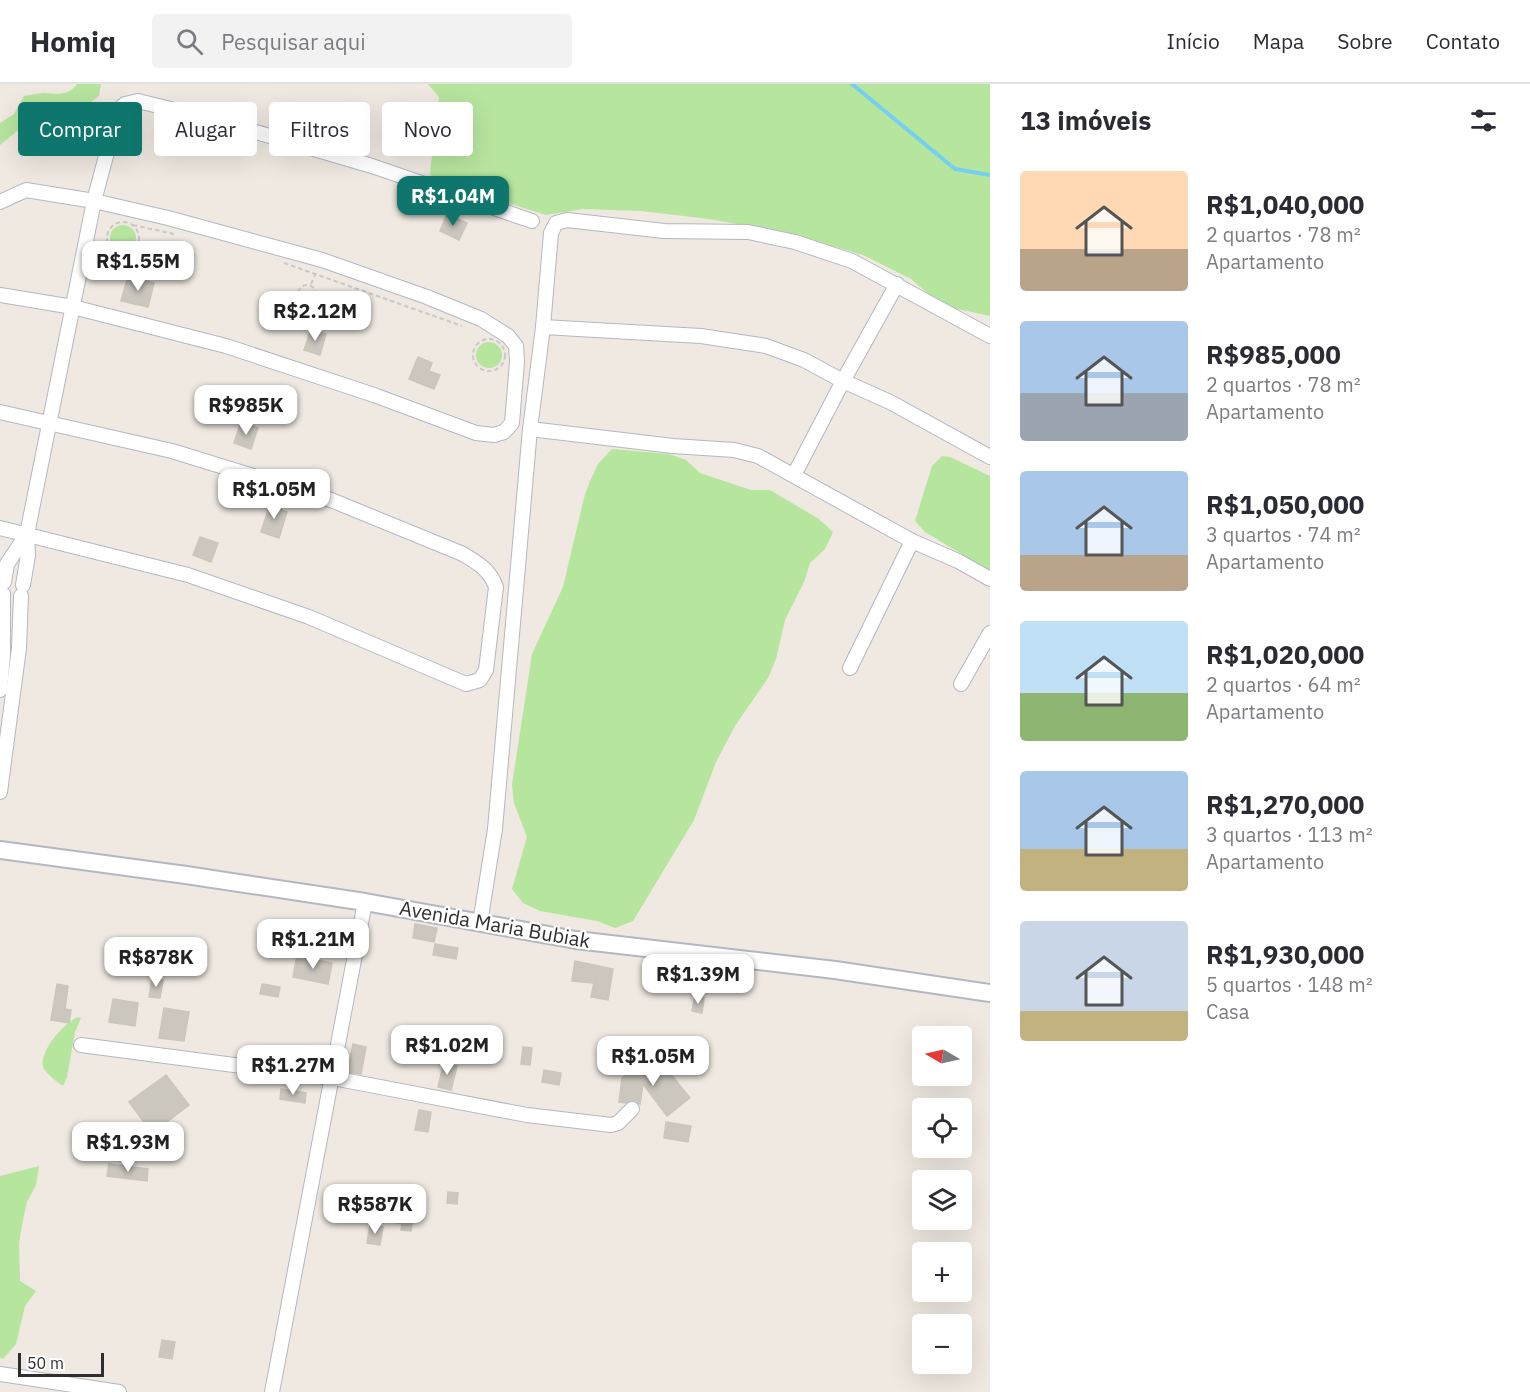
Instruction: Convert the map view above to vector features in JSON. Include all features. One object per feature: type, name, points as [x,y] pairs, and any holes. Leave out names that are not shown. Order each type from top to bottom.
[{"type":"street","points":[[0,792],[19,648],[22,597],[28,555],[27,534],[94,201],[118,111],[125,104],[138,101],[215,120],[372,165],[532,221]]},
{"type":"street","points":[[0,202],[26,190],[94,201],[168,218],[322,260],[427,297],[481,319],[508,336],[516,346],[517,362],[512,423],[504,432],[494,435],[476,433],[374,394],[226,346],[73,307],[0,295]]},
{"type":"street","points":[[480,923],[495,829],[530,429],[543,327],[551,233],[556,223],[567,220],[664,231],[748,232],[771,237],[831,253],[897,284],[990,336]]},
{"type":"street","points":[[794,475],[897,284]]},
{"type":"street","points":[[543,327],[701,336],[751,342],[778,349],[890,402],[990,457]]},
{"type":"street","points":[[0,412],[172,451],[331,500],[463,554],[492,575],[496,587],[486,670],[480,680],[466,684],[309,617],[210,583],[176,572],[0,528]]},
{"type":"street","points":[[530,429],[673,446],[734,450],[758,456],[912,541],[958,561],[990,579]]},
{"type":"street","points":[[0,690],[7,564],[27,534]]},
{"type":"street","points":[[850,668],[912,541]]},
{"type":"street","points":[[4,595],[12,606],[22,597]]},
{"type":"street","points":[[961,684],[990,633]]},
{"type":"street","name":"Avenida Maria Bubiak","points":[[0,850],[365,902],[576,940],[835,970],[990,993]]},
{"type":"street","points":[[272,1392],[365,902]]},
{"type":"street","points":[[81,1045],[333,1078],[572,1121],[611,1125],[618,1123],[632,1109]]},
{"type":"street","points":[[0,1374],[119,1392]]},
{"type":"path","points":[[133,225],[139,238],[136,246],[124,254],[114,251],[108,243],[108,233],[110,228],[118,223],[124,222],[174,234]]},
{"type":"path","points":[[274,260],[464,327]]},
{"type":"path","points":[[310,285],[316,274]]},
{"type":"path","points":[[310,285],[314,287],[316,295],[312,302],[304,303],[298,297],[299,289],[310,285]]},
{"type":"path","points":[[485,334],[490,339],[499,342],[505,355],[500,367],[490,371],[477,365],[474,355],[474,350],[480,342],[490,339]]},
{"type":"green space","points":[[77,84],[101,84],[99,96],[91,102],[21,102],[24,96],[62,93],[74,88]]},
{"type":"green space","points":[[428,84],[990,84],[990,316],[953,308],[937,301],[911,279],[863,255],[787,233],[709,219],[641,211],[583,209],[546,215],[433,179],[430,173],[432,156],[473,156],[473,102],[438,102],[439,97]]},
{"type":"green space","points":[[18,107],[18,130],[0,145],[0,123],[14,114]]},
{"type":"green space","points":[[123,225],[132,229],[136,238],[132,247],[123,251],[114,247],[110,238],[114,229]]},
{"type":"green space","points":[[489,342],[498,346],[502,355],[498,364],[489,368],[480,364],[476,355],[480,346]]},
{"type":"green space","points":[[612,449],[669,454],[686,460],[700,473],[751,490],[770,490],[819,519],[833,532],[825,549],[810,563],[804,582],[785,620],[776,659],[768,678],[735,726],[716,762],[694,820],[633,921],[615,928],[597,921],[540,911],[523,903],[512,889],[527,837],[514,803],[512,785],[532,654],[563,587],[590,481],[598,464]]},
{"type":"green space","points":[[942,456],[950,457],[990,476],[990,571],[925,532],[915,521],[932,466]]},
{"type":"green space","points":[[78,1017],[81,1018],[75,1032],[67,1077],[63,1086],[45,1071],[43,1060],[54,1038],[66,1025]]},
{"type":"green space","points":[[39,1166],[36,1185],[27,1202],[19,1243],[20,1281],[36,1291],[25,1306],[16,1344],[3,1359],[0,1358],[0,1176]]},
{"type":"building","points":[[447,214],[467,223],[459,240],[440,231]]},
{"type":"building","points":[[128,276],[154,283],[148,307],[121,301]]},
{"type":"building","points":[[311,329],[326,334],[320,355],[304,350]]},
{"type":"building","points":[[418,357],[432,363],[429,371],[440,375],[434,389],[409,379]]},
{"type":"building","points":[[241,422],[258,428],[251,449],[234,443]]},
{"type":"building","points":[[271,501],[282,505],[281,510],[287,512],[279,538],[261,532]]},
{"type":"building","points":[[200,537],[218,543],[211,562],[193,555]]},
{"type":"building","points":[[415,924],[437,928],[434,942],[413,938]]},
{"type":"building","points":[[435,944],[458,948],[456,959],[433,955]]},
{"type":"building","points":[[297,956],[332,963],[328,984],[293,977]]},
{"type":"building","points":[[575,961],[613,969],[608,1000],[591,997],[594,983],[572,981]]},
{"type":"building","points":[[152,979],[163,980],[160,998],[149,997]]},
{"type":"building","points":[[57,984],[68,986],[65,1009],[71,1010],[69,1023],[51,1020]]},
{"type":"building","points":[[262,984],[280,987],[278,997],[260,994]]},
{"type":"building","points":[[695,996],[704,998],[702,1013],[692,1011]]},
{"type":"building","points":[[113,999],[138,1003],[135,1026],[109,1022]]},
{"type":"building","points":[[164,1008],[189,1012],[184,1041],[159,1038]]},
{"type":"building","points":[[353,1044],[366,1047],[361,1074],[347,1072]]},
{"type":"building","points":[[523,1047],[532,1048],[530,1065],[521,1064]]},
{"type":"building","points":[[444,1062],[457,1066],[451,1090],[438,1087]]},
{"type":"building","points":[[641,1064],[665,1067],[690,1098],[667,1116],[643,1084],[640,1104],[634,1100],[626,1103],[619,1102],[622,1078]]},
{"type":"building","points":[[544,1070],[561,1073],[559,1085],[542,1082]]},
{"type":"building","points":[[166,1075],[189,1105],[152,1133],[129,1102]]},
{"type":"building","points":[[281,1089],[306,1093],[305,1103],[280,1099]]},
{"type":"building","points":[[419,1110],[431,1112],[428,1132],[415,1130]]},
{"type":"building","points":[[666,1122],[691,1126],[688,1142],[664,1138]]},
{"type":"building","points":[[109,1164],[148,1169],[147,1181],[107,1176]]},
{"type":"building","points":[[448,1192],[458,1193],[457,1204],[447,1203]]},
{"type":"building","points":[[387,1205],[414,1209],[411,1231],[401,1230],[402,1224],[385,1221]]},
{"type":"building","points":[[370,1225],[383,1227],[380,1245],[367,1243]]},
{"type":"building","points":[[162,1340],[175,1342],[172,1359],[159,1357]]},
{"type":"waterway","points":[[852,84],[955,169],[990,175]]}]
